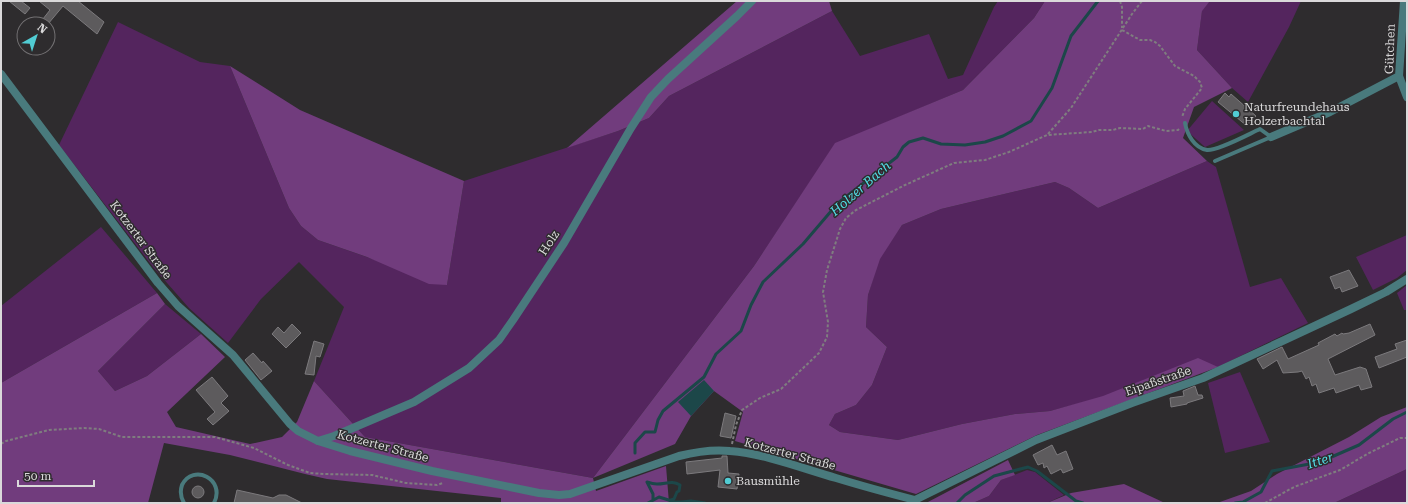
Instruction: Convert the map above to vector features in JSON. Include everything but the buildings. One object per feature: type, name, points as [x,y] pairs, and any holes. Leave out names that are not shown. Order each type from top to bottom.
[{"type":"street","name":"Holz","points":[[318,440],[334,436],[414,402],[470,368],[499,340],[564,243],[631,128],[651,97],[668,79],[752,1]]},
{"type":"street","name":"Gütchen","points":[[1404,1],[1399,76],[1407,97]]},
{"type":"street","name":"Kotzerter Straße","points":[[1,74],[158,283],[178,306],[233,355],[294,428],[304,434],[344,450],[402,465],[539,493],[559,495],[570,494],[679,456],[694,452],[714,450],[730,451],[775,460],[912,501]]},
{"type":"street","points":[[1271,137],[1330,112],[1399,76]]},
{"type":"street","name":"Eipaßstraße","points":[[912,501],[1036,440],[1202,378],[1351,309],[1386,292],[1407,279]]},
{"type":"lane","points":[[1184,123],[1190,138],[1200,147],[1208,150],[1223,146],[1260,129],[1271,137]]},
{"type":"lane","points":[[1215,161],[1271,137]]},
{"type":"lane","points":[[184,503],[181,494],[183,483],[193,475],[199,474],[211,479],[215,484],[217,490],[215,503]]},
{"type":"path","points":[[1120,1],[1122,7],[1122,30]]},
{"type":"path","points":[[1048,135],[1071,108],[1142,1]]},
{"type":"path","points":[[730,451],[736,425],[742,410],[760,398],[781,389],[820,353],[827,337],[828,322],[823,292],[827,270],[840,229],[846,218],[856,210],[905,185],[954,163],[985,160],[1009,152],[1048,135],[1113,130],[1120,128],[1143,129],[1148,126],[1166,131],[1178,130],[1184,123],[1182,119],[1184,111],[1202,88],[1200,82],[1188,72],[1175,66],[1160,46],[1155,42],[1150,40],[1140,40],[1122,30]]},
{"type":"path","points":[[1,444],[6,441],[49,430],[84,428],[99,429],[122,437],[215,437],[254,448],[288,465],[310,473],[366,474],[406,483],[437,485],[446,482]]},
{"type":"path","points":[[1265,503],[1294,487],[1340,470],[1369,453],[1400,438],[1407,438]]},
{"type":"shaded area","points":[[737,1],[829,1],[832,11],[669,96],[649,118],[618,131],[567,148]]},
{"type":"shaded area","points":[[998,1],[1045,1],[1034,18],[963,90],[835,144],[754,266],[593,478],[365,437],[314,381],[344,307],[299,262],[261,299],[228,343],[189,308],[153,267],[59,145],[118,22],[200,62],[230,66],[289,208],[301,226],[318,240],[447,285],[464,181],[618,131],[649,118],[669,96],[832,11],[860,56],[929,34],[948,79],[963,75]]},
{"type":"shaded area","points":[[1045,1],[1210,1],[1202,11],[1197,50],[1232,88],[1194,107],[1183,138],[1207,161],[1098,208],[1069,188],[1055,182],[941,209],[902,225],[880,259],[868,295],[866,327],[887,347],[872,385],[856,405],[835,414],[829,425],[840,432],[898,440],[962,424],[1015,414],[1050,411],[1103,396],[1198,358],[1218,367],[1037,435],[916,494],[735,441],[743,412],[714,391],[691,416],[675,444],[593,478],[754,266],[835,143],[963,90],[1034,18]]},
{"type":"shaded area","points":[[1210,1],[1301,1],[1289,27],[1248,102],[1232,88],[1197,50],[1202,10]]},
{"type":"shaded area","points":[[230,66],[300,110],[464,181],[447,285],[429,284],[367,257],[318,240],[301,226],[289,208]]},
{"type":"shaded area","points":[[1212,101],[1244,130],[1205,147],[1187,131]]},
{"type":"shaded area","points":[[1207,161],[1216,167],[1250,287],[1281,278],[1308,323],[1218,367],[1050,411],[1015,414],[962,424],[898,440],[840,432],[829,425],[835,414],[856,405],[872,385],[887,347],[866,327],[868,295],[879,259],[902,225],[941,209],[1055,182],[1069,188],[1098,208]]},
{"type":"shaded area","points":[[101,227],[157,293],[1,383],[1,306]]},
{"type":"shaded area","points":[[1407,235],[1407,270],[1397,278],[1373,290],[1356,257]]},
{"type":"shaded area","points":[[1407,285],[1407,310],[1404,310],[1397,293]]},
{"type":"shaded area","points":[[157,293],[165,304],[98,371],[115,391],[147,376],[201,334],[225,357],[167,412],[176,427],[250,444],[282,437],[297,422],[314,381],[365,437],[593,478],[596,491],[666,466],[669,503],[501,503],[501,498],[327,479],[230,455],[164,443],[148,503],[1,503],[1,383]]},
{"type":"shaded area","points":[[165,304],[201,334],[147,376],[115,391],[98,371]]},
{"type":"shaded area","points":[[1240,372],[1270,442],[1225,453],[1208,383]]},
{"type":"shaded area","points":[[1407,407],[1407,469],[1334,503],[1217,503],[1251,491],[1277,474],[1349,437],[1381,417]]},
{"type":"shaded area","points":[[1008,460],[1015,475],[1001,480],[989,496],[973,503],[926,503]]},
{"type":"shaded area","points":[[1407,469],[1407,503],[1334,503]]},
{"type":"shaded area","points":[[1027,470],[1035,472],[1064,495],[1047,503],[973,503],[989,496],[1001,480]]},
{"type":"shaded area","points":[[1124,484],[1165,503],[1047,503],[1071,493]]},
{"type":"water","points":[[704,380],[714,391],[691,416],[678,402]]},
{"type":"waterway","name":"Holzer Bach","points":[[635,453],[635,443],[645,432],[655,432],[658,420],[663,411],[704,377],[716,354],[741,331],[751,305],[763,282],[803,244],[838,203],[897,157],[903,147],[909,142],[923,138],[941,144],[965,145],[985,142],[1003,136],[1031,121],[1052,88],[1071,36],[1098,1]]},
{"type":"waterway","name":"Itter","points":[[1235,503],[1243,502],[1261,492],[1272,471],[1320,462],[1359,445],[1393,419],[1407,412]]},
{"type":"waterway","name":"Itter","points":[[957,503],[965,495],[994,476],[1028,467],[1037,471],[1076,501],[1083,503]]},
{"type":"waterway","points":[[653,499],[653,494],[647,482],[657,484],[672,482],[680,485],[679,491],[674,499],[671,500]]},
{"type":"waterway","name":"Itter","points":[[648,503],[659,497],[675,502],[691,501],[705,503]]},
{"type":"place","name":"Naturfreundehaus Holzerbachtal","points":[[1236,114]]},
{"type":"place","name":"Bausmühle","points":[[728,481]]}]
